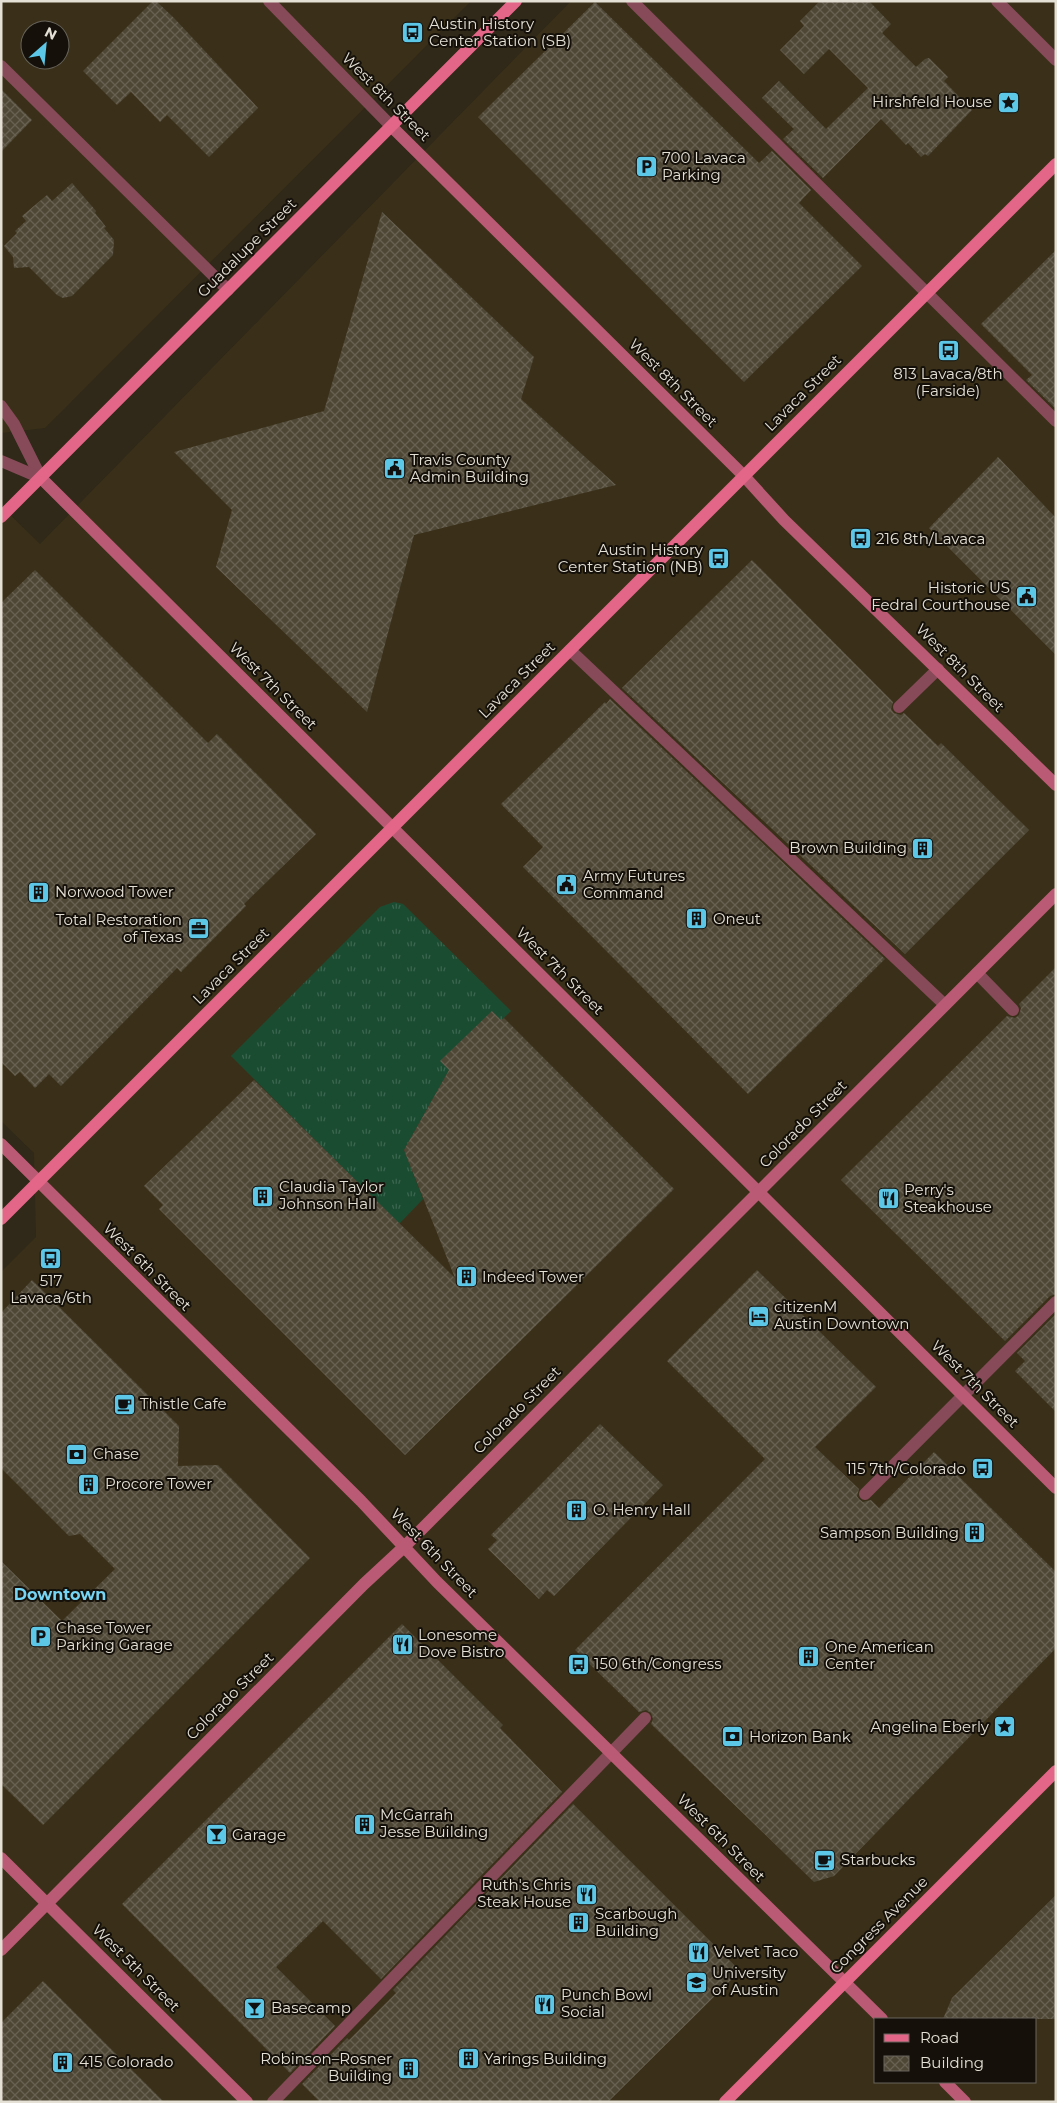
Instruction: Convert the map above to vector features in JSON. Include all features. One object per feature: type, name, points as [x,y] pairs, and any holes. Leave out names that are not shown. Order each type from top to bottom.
[{"type":"main road","name":"Guadalupe Street","points":[[1,517],[516,1]]},
{"type":"main road","name":"West 8th Street","points":[[392,126],[744,476],[784,520],[1056,786]]},
{"type":"main road","name":"Lavaca Street","points":[[1,1219],[1056,164]]},
{"type":"main road","name":"West 7th Street","points":[[40,478],[1056,1488]]},
{"type":"main road","name":"Colorado Street","points":[[1,1950],[357,1591],[405,1546],[1056,894]]},
{"type":"main road","name":"West 6th Street","points":[[1,1144],[405,1546],[437,1582],[881,2018]]},
{"type":"main road","name":"Congress Avenue","points":[[725,2102],[1056,1771]]},
{"type":"main road","name":"West 5th Street","points":[[1,1858],[247,2102]]},
{"type":"main road","points":[[946,2083],[965,2102]]},
{"type":"street","name":"West 8th Street","points":[[269,1],[392,126]]},
{"type":"street","points":[[632,1],[1056,421]]},
{"type":"street","points":[[997,1],[1056,60]]},
{"type":"street","points":[[1,66],[228,290]]},
{"type":"street","name":"West 7th Street","points":[[1,406],[14,424],[40,478]]},
{"type":"street","name":"West 7th Street","points":[[1,461],[40,478]]},
{"type":"street","points":[[570,650],[945,1005]]},
{"type":"street","points":[[899,707],[938,669]]},
{"type":"street","points":[[977,973],[1013,1010]]},
{"type":"street","points":[[865,1494],[1056,1302]]},
{"type":"street","points":[[272,2102],[645,1718]]},
{"type":"shaded area","points":[[1,1],[471,1],[45,428],[1,433]]},
{"type":"shaded area","points":[[571,1],[1056,1],[1056,2102],[1,2102],[1,1272],[36,1237],[34,1153],[1,1121],[1,506],[40,544]]},
{"type":"green space","points":[[394,902],[403,904],[511,1011],[449,1070],[404,1150],[423,1199],[399,1224],[231,1056],[380,907]]},
{"type":"building","points":[[153,1],[156,1],[174,18],[258,108],[209,157],[167,115],[160,122],[131,92],[117,105],[83,71]]},
{"type":"building","points":[[820,1],[869,1],[891,24],[882,33],[916,67],[929,58],[948,77],[944,81],[972,110],[928,156],[925,154],[921,157],[908,143],[906,145],[881,119],[823,178],[783,139],[794,129],[762,98],[779,81],[826,129],[868,88],[829,49],[804,74],[780,50],[804,26],[800,21]]},
{"type":"building","name":"700 Lavaca Parking","points":[[595,2],[759,163],[772,151],[811,190],[799,203],[862,266],[744,382],[478,117]]},
{"type":"building","points":[[1,89],[32,120],[1,152]]},
{"type":"building","points":[[72,183],[96,211],[95,213],[106,227],[104,228],[114,240],[113,255],[72,296],[63,298],[57,295],[29,267],[14,268],[13,257],[4,246],[17,233],[15,231],[26,221],[22,216],[47,195],[52,201]]},
{"type":"building","name":"Travis County Admin Building","points":[[382,212],[534,357],[521,399],[616,485],[414,535],[367,712],[216,567],[232,510],[174,452],[324,411]]},
{"type":"building","points":[[1056,250],[1056,409],[1026,380],[1032,375],[981,324]]},
{"type":"building","name":"Historic US Fedral Courthouse","points":[[998,457],[1056,518],[1056,655],[929,528]]},
{"type":"building","points":[[752,560],[893,702],[891,709],[894,713],[901,715],[904,713],[938,746],[941,743],[1029,830],[905,954],[622,688]]},
{"type":"building","points":[[35,570],[208,743],[217,734],[316,834],[244,904],[246,906],[181,972],[177,968],[61,1086],[49,1074],[35,1088],[20,1072],[15,1076],[1,1062],[1,603]]},
{"type":"building","name":"Oneut","points":[[610,699],[885,959],[748,1094],[523,867],[543,847],[501,804]]},
{"type":"building","points":[[1056,967],[1056,1294],[1050,1296],[1005,1341],[841,1180],[1007,1016],[1015,1018],[1019,1015],[1021,1008],[1019,1004]]},
{"type":"building","name":"Indeed Tower","points":[[492,1011],[501,1020],[504,1018],[674,1189],[405,1455],[159,1209],[163,1205],[144,1186],[254,1080],[455,1278],[404,1150],[449,1070],[440,1061]]},
{"type":"building","name":"One American Center","points":[[757,1270],[876,1387],[815,1447],[859,1489],[857,1496],[859,1499],[863,1502],[871,1500],[879,1508],[934,1452],[1056,1572],[1056,1648],[834,1876],[814,1882],[651,1724],[653,1719],[651,1713],[646,1710],[639,1712],[575,1650],[765,1459],[667,1361]]},
{"type":"building","name":"Procore Tower","points":[[32,1280],[179,1426],[178,1466],[218,1465],[310,1558],[43,1825],[1,1784],[1,1561],[62,1621],[115,1569],[80,1534],[69,1536],[1,1468],[1,1313]]},
{"type":"building","points":[[1056,1314],[1056,1412],[1015,1371],[1025,1361],[1017,1353]]},
{"type":"building","name":"O. Henry Hall","points":[[600,1424],[663,1485],[554,1596],[547,1590],[539,1599],[488,1549],[497,1540],[491,1535]]},
{"type":"building","name":"McGarrah Jesse Building","points":[[402,1624],[503,1725],[500,1728],[562,1792],[381,1979],[323,1921],[276,1967],[335,2026],[290,2073],[122,1904]]},
{"type":"building","name":"Scarbough Building","points":[[573,1804],[740,1971],[608,2102],[320,2102],[302,2084],[347,2038],[349,2040],[396,1993],[393,1990]]},
{"type":"building","points":[[1056,1895],[1056,2019],[943,2018],[952,1998]]},
{"type":"building","name":"415 Colorado","points":[[43,1981],[164,2102],[1,2102],[1,2023]]},
{"type":"place","name":"Austin History Center Station (SB)","points":[[413,33]]},
{"type":"place","name":"Hirshfeld House","points":[[1008,102]]},
{"type":"place","name":"700 Lavaca Parking","points":[[646,167]]},
{"type":"place","name":"813 Lavaca/8th (Farside)","points":[[948,351]]},
{"type":"place","name":"Travis County Admin Building","points":[[394,469]]},
{"type":"place","name":"216 8th/Lavaca","points":[[860,539]]},
{"type":"place","name":"Austin History Center Station (NB)","points":[[719,559]]},
{"type":"place","name":"Historic US Fedral Courthouse","points":[[1026,597]]},
{"type":"place","name":"Brown Building","points":[[923,848]]},
{"type":"place","name":"Army Futures Command","points":[[567,885]]},
{"type":"place","name":"Norwood Tower","points":[[39,892]]},
{"type":"place","name":"Oneut","points":[[697,919]]},
{"type":"place","name":"Total Restoration of Texas","points":[[198,929]]},
{"type":"place","name":"Claudia Taylor Johnson Hall","points":[[263,1196]]},
{"type":"place","name":"Perry's Steakhouse","points":[[888,1199]]},
{"type":"place","name":"517 Lavaca/6th","points":[[51,1258]]},
{"type":"place","name":"Indeed Tower","points":[[466,1277]]},
{"type":"place","name":"citizenM Austin Downtown","points":[[758,1316]]},
{"type":"place","name":"Thistle Cafe","points":[[124,1404]]},
{"type":"place","name":"Chase","points":[[77,1454]]},
{"type":"place","name":"115 7th/Colorado","points":[[982,1469]]},
{"type":"place","name":"Procore Tower","points":[[89,1484]]},
{"type":"place","name":"O. Henry Hall","points":[[577,1510]]},
{"type":"place","name":"Sampson Building","points":[[975,1533]]},
{"type":"place","name":"Chase Tower Parking Garage","points":[[40,1637]]},
{"type":"place","name":"Lonesome Dove Bistro","points":[[402,1644]]},
{"type":"place","name":"One American Center","points":[[809,1656]]},
{"type":"place","name":"150 6th/Congress","points":[[578,1664]]},
{"type":"place","name":"Angelina Eberly","points":[[1005,1727]]},
{"type":"place","name":"Horizon Bank","points":[[733,1737]]},
{"type":"place","name":"McGarrah Jesse Building","points":[[364,1824]]},
{"type":"place","name":"Garage","points":[[216,1835]]},
{"type":"place","name":"Starbucks","points":[[825,1860]]},
{"type":"place","name":"Ruth's Chris Steak House","points":[[587,1894]]},
{"type":"place","name":"Scarbough Building","points":[[579,1923]]},
{"type":"place","name":"Velvet Taco","points":[[698,1952]]},
{"type":"place","name":"University of Austin","points":[[696,1982]]},
{"type":"place","name":"Punch Bowl Social","points":[[545,2004]]},
{"type":"place","name":"Basecamp","points":[[255,2008]]},
{"type":"place","name":"Yarings Building","points":[[468,2059]]},
{"type":"place","name":"415 Colorado","points":[[63,2062]]},
{"type":"place","name":"Robinson–Rosner Building","points":[[408,2068]]},
{"type":"district","name":"Downtown","points":[[60,1594]]}]
